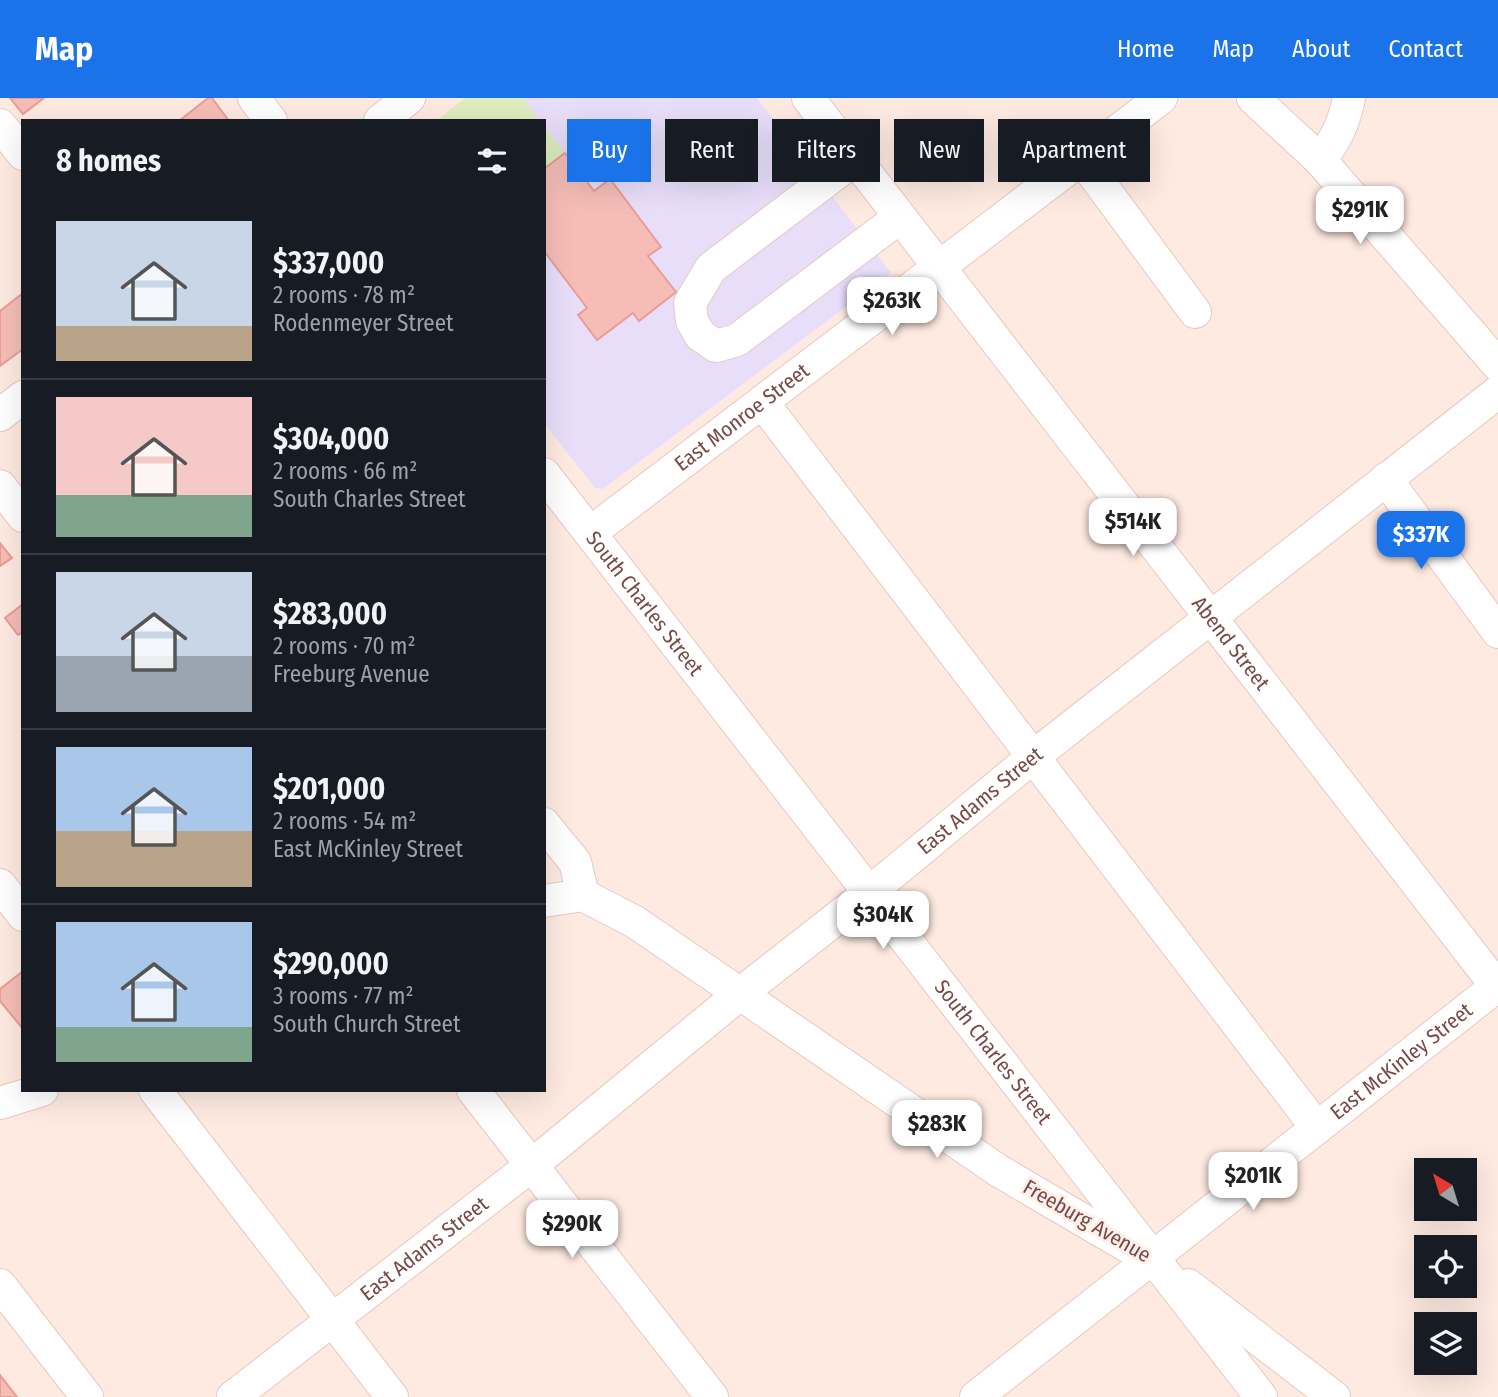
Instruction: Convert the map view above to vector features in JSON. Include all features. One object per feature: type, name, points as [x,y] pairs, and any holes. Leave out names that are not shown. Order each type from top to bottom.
[{"type":"street","points":[[254,98],[270,119]]},
{"type":"street","points":[[383,119],[409,98]]},
{"type":"street","name":"Abend Street","points":[[808,98],[824,119]]},
{"type":"street","name":"East Monroe Street","points":[[1134,119],[1161,98]]},
{"type":"street","points":[[1253,98],[1320,160],[1498,365]]},
{"type":"street","points":[[1320,160],[1335,141],[1345,120],[1349,98]]},
{"type":"street","points":[[0,125],[21,151]]},
{"type":"street","points":[[824,182],[710,268],[690,303],[692,321],[700,335],[716,346],[737,340],[900,217]]},
{"type":"street","name":"Abend Street","points":[[873,182],[1498,986]]},
{"type":"street","name":"East Monroe Street","points":[[590,533],[1052,182]]},
{"type":"street","points":[[1099,182],[1195,313]]},
{"type":"street","name":"East Adams Street","points":[[233,1397],[532,1165],[1034,756],[1498,392]]},
{"type":"street","points":[[0,415],[21,399]]},
{"type":"street","points":[[762,402],[1317,1128]]},
{"type":"street","name":"South Charles Street","points":[[546,477],[1261,1397]]},
{"type":"street","points":[[1386,479],[1498,632]]},
{"type":"street","points":[[0,486],[21,513]]},
{"type":"street","points":[[546,826],[575,862],[583,895],[546,901]]},
{"type":"street","points":[[0,885],[21,912]]},
{"type":"street","name":"Freeburg Avenue","points":[[583,895],[635,922],[999,1171],[1142,1257],[1152,1258],[1334,1397]]},
{"type":"street","name":"East McKinley Street","points":[[981,1395],[1498,986]]},
{"type":"street","points":[[0,1103],[35,1092]]},
{"type":"street","points":[[157,1092],[392,1397]]},
{"type":"street","points":[[475,1092],[712,1397]]},
{"type":"street","points":[[0,1285],[87,1397]]},
{"type":"shaded area","points":[[465,98],[757,98],[773,119],[772,182],[821,182],[891,273],[603,489],[595,488],[546,426],[546,119],[439,119]]},
{"type":"green space","points":[[465,98],[523,98],[539,119],[439,119]]},
{"type":"green space","points":[[546,129],[565,153],[546,167]]},
{"type":"building","points":[[10,98],[44,98],[23,114]]},
{"type":"building","points":[[208,98],[212,98],[228,119],[182,119]]},
{"type":"building","points":[[565,153],[567,182],[587,182],[594,191],[606,182],[612,182],[661,247],[648,256],[676,292],[639,321],[633,313],[597,340],[578,315],[587,308],[546,254],[546,167]]},
{"type":"building","points":[[21,295],[21,350],[0,366],[0,311]]},
{"type":"building","points":[[0,543],[12,558],[0,566]]},
{"type":"building","points":[[21,606],[21,633],[18,635],[5,618]]},
{"type":"building","points":[[21,973],[21,1027],[0,1001],[0,989]]},
{"type":"building","points":[[0,1375],[17,1397],[0,1397]]}]
